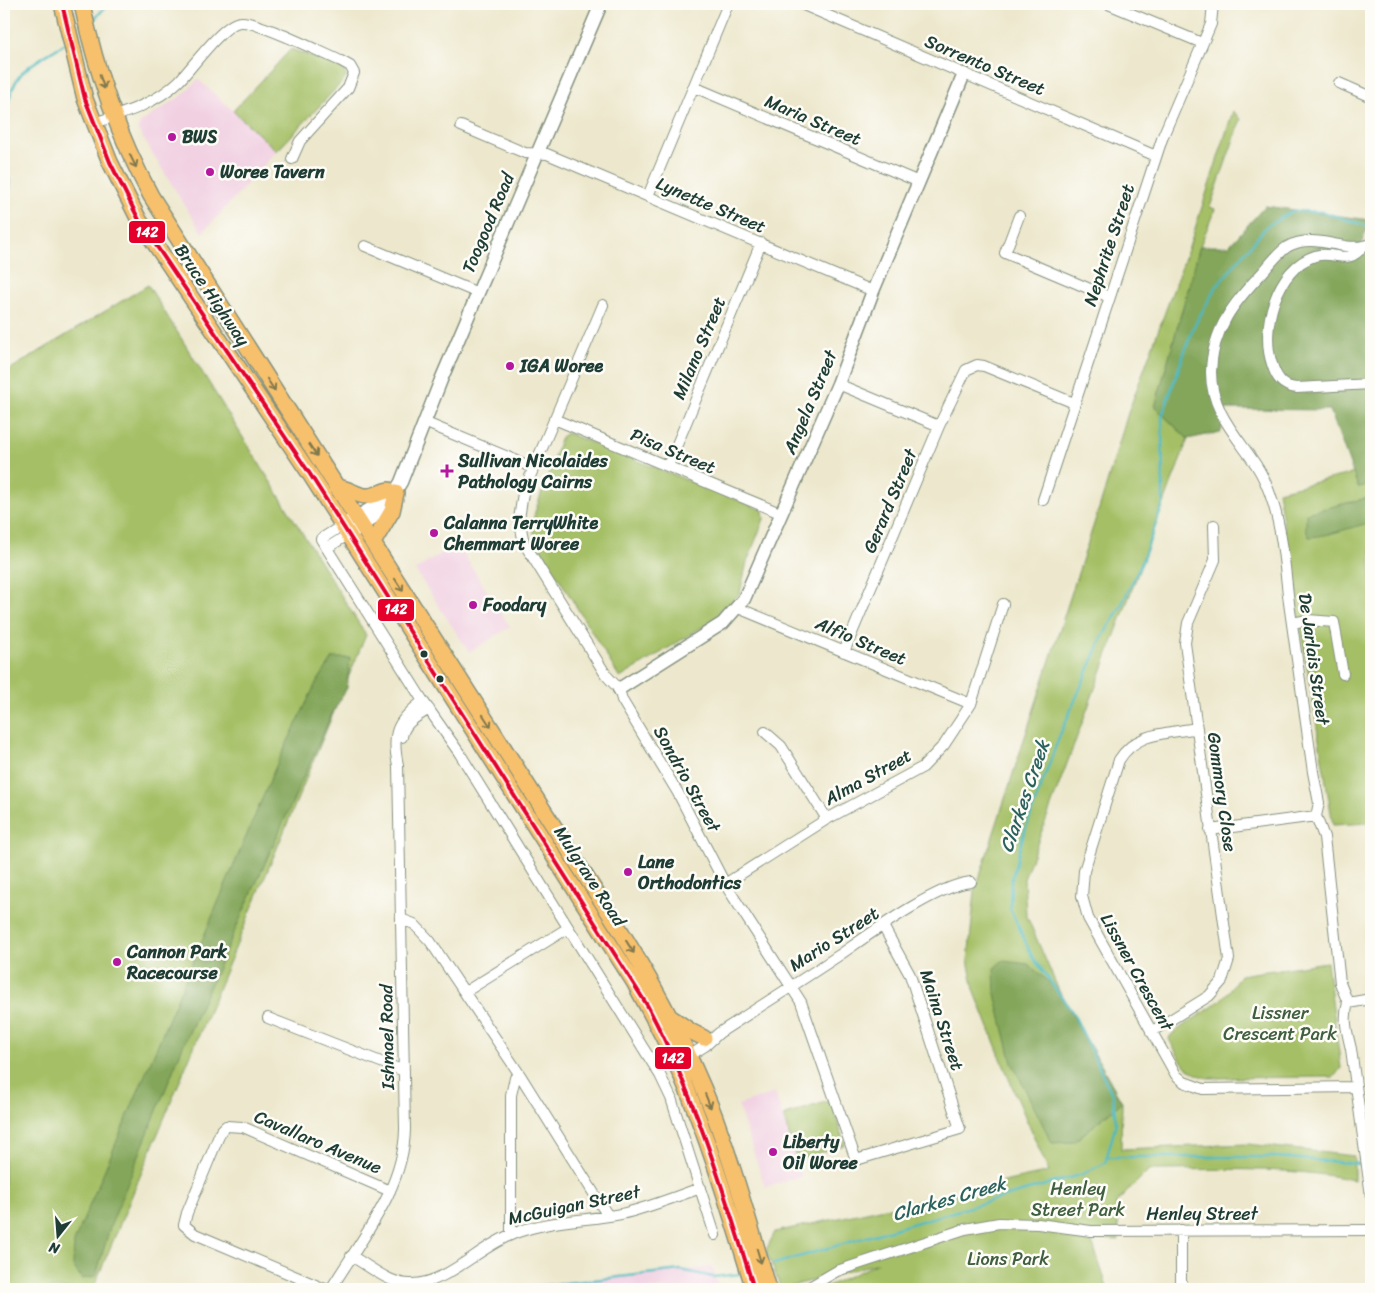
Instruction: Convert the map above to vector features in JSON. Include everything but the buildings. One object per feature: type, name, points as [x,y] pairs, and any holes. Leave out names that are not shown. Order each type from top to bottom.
[{"type":"main road","name":"Bruce Highway","points":[[62,4],[75,64],[94,123],[118,180],[139,220],[352,526]]},
{"type":"main road","name":"Bruce Highway","points":[[83,9],[91,47],[113,117],[151,196],[336,487],[352,526]]},
{"type":"main road","points":[[336,487],[350,488],[358,494],[367,496],[393,492],[392,511],[373,543]]},
{"type":"main road","name":"Mulgrave Road","points":[[352,526],[373,543],[620,930],[669,1016],[754,1289]]},
{"type":"main road","name":"Mulgrave Road","points":[[352,526],[680,1055],[719,1130],[769,1289]]},
{"type":"main road","points":[[669,1016],[704,1038]]},
{"type":"street","name":"Toogood Road","points":[[585,37],[593,4]]},
{"type":"street","name":"Toogood Road","points":[[352,526],[378,502],[393,492],[413,438],[424,422],[585,37],[601,4]]},
{"type":"street","points":[[648,196],[728,4]]},
{"type":"street","name":"Sorrento Street","points":[[801,4],[1156,156]]},
{"type":"street","points":[[1108,4],[1202,43]]},
{"type":"street","name":"Nephrite Street","points":[[1043,500],[1156,156],[1210,24],[1213,4]]},
{"type":"street","points":[[94,123],[135,110],[156,98],[178,82],[232,24],[250,22],[341,60],[350,66],[354,74],[348,88],[300,141],[292,158]]},
{"type":"street","name":"Angela Street","points":[[618,689],[723,623],[744,599],[838,384],[873,290],[964,74]]},
{"type":"street","points":[[1339,83],[1371,97]]},
{"type":"street","name":"Maria Street","points":[[694,87],[919,182]]},
{"type":"street","name":"Lynette Street","points":[[461,126],[525,154],[547,154],[873,290]]},
{"type":"street","points":[[1019,216],[1005,253],[1109,296]]},
{"type":"street","name":"De Jarlais Street","points":[[1367,245],[1318,240],[1297,243],[1287,247],[1237,300],[1223,322],[1213,351],[1211,375],[1216,403],[1228,427],[1257,466],[1274,505],[1313,772],[1320,803],[1316,816],[1324,837],[1341,991],[1348,1003],[1344,1013],[1371,1196]]},
{"type":"street","name":"Milano Street","points":[[668,466],[761,243]]},
{"type":"street","points":[[1367,245],[1358,254],[1350,258],[1320,255],[1305,260],[1292,270],[1274,304],[1266,343],[1276,375],[1286,386],[1297,388],[1371,384]]},
{"type":"street","points":[[365,246],[478,293]]},
{"type":"street","name":"Sondrio Street","points":[[603,304],[523,493],[520,510],[524,543],[606,675],[618,689],[622,700],[678,793],[725,884],[792,986],[807,1014],[856,1160]]},
{"type":"street","name":"Gerard Street","points":[[844,652],[962,375],[971,367],[984,366],[1074,403]]},
{"type":"street","points":[[838,384],[939,426]]},
{"type":"street","name":"Pisa Street","points":[[554,419],[780,513]]},
{"type":"street","points":[[424,422],[534,468]]},
{"type":"street","name":"Gommory Close","points":[[1151,1032],[1208,996],[1222,981],[1229,959],[1210,830],[1186,638],[1188,622],[1215,560],[1214,525]]},
{"type":"street","points":[[352,526],[324,544],[426,705],[460,754],[660,1075],[671,1098],[714,1235]]},
{"type":"street","name":"Alma Street","points":[[725,884],[828,818],[923,767],[944,745],[971,704],[1004,604]]},
{"type":"street","name":"Alfio Street","points":[[738,608],[971,704]]},
{"type":"street","points":[[1292,622],[1308,620],[1334,622],[1343,674]]},
{"type":"street","name":"Ishmael Road","points":[[331,1289],[390,1191],[400,1168],[404,1148],[398,765],[404,729],[426,705]]},
{"type":"street","name":"Lissner Crescent","points":[[1197,728],[1142,738],[1125,751],[1119,760],[1082,883],[1084,907],[1088,918],[1176,1075],[1193,1087],[1203,1089],[1356,1087]]},
{"type":"street","points":[[765,732],[781,746],[828,818]]},
{"type":"street","points":[[1210,830],[1316,816]]},
{"type":"street","name":"Mario Street","points":[[680,1055],[704,1038],[719,1032],[883,926],[938,893],[957,883],[971,882]]},
{"type":"street","points":[[401,919],[414,924],[425,935],[465,992],[520,1074],[608,1216]]},
{"type":"street","name":"Maina Street","points":[[856,1160],[960,1129],[910,975],[883,926]]},
{"type":"street","points":[[465,992],[568,928]]},
{"type":"street","points":[[1348,1003],[1371,999]]},
{"type":"street","points":[[268,1018],[404,1071]]},
{"type":"street","name":"Mario Street","points":[[680,1055],[711,1042],[719,1032]]},
{"type":"street","points":[[511,1234],[511,1095],[515,1078],[520,1074]]},
{"type":"street","name":"Cavallaro Avenue","points":[[325,1289],[195,1234],[184,1225],[187,1213],[221,1131],[226,1126],[243,1127],[390,1191]]},
{"type":"street","name":"McGuigan Street","points":[[351,1256],[391,1280],[406,1284],[423,1284],[434,1280],[511,1234],[550,1224],[608,1216],[639,1209],[700,1188]]},
{"type":"street","name":"Henley Street","points":[[806,1289],[837,1271],[859,1263],[965,1230],[999,1223],[1038,1224],[1077,1230],[1371,1230]]},
{"type":"street","points":[[1181,1230],[1181,1289]]},
{"type":"shaded area","points":[[198,79],[277,151],[202,233],[138,130],[140,123],[184,94]]},
{"type":"shaded area","points":[[457,544],[510,627],[469,652],[415,570]]},
{"type":"shaded area","points":[[775,1093],[802,1176],[765,1187],[738,1105]]},
{"type":"shaded area","points":[[713,1267],[719,1289],[525,1289],[527,1285]]},
{"type":"green space","points":[[291,49],[344,69],[346,78],[277,151],[233,111]]},
{"type":"green space","points":[[1233,111],[1241,119],[1210,207],[1215,209],[1200,246],[1155,407],[1188,439],[1024,879],[1026,914],[1059,991],[1122,1102],[1121,1149],[1248,1144],[1354,1156],[1354,1180],[1278,1171],[1226,1169],[1149,1170],[1117,1202],[1119,1240],[1091,1239],[1108,1289],[821,1289],[878,1263],[781,1289],[766,1250],[775,1232],[1049,1172],[1009,1079],[974,990],[968,960],[975,891],[1128,413],[1190,244]]},
{"type":"green space","points":[[1265,206],[1370,220],[1358,253],[1371,255],[1371,485],[1358,487],[1330,410],[1226,409],[1221,432],[1188,439],[1155,407],[1200,246],[1229,246]]},
{"type":"green space","name":"Cannon Park Racecourse","points":[[148,285],[366,635],[93,1289],[4,1289],[4,373]]},
{"type":"green space","points":[[567,433],[763,510],[764,519],[747,562],[740,593],[717,618],[620,678],[536,541],[532,525],[561,437]]},
{"type":"green space","points":[[1354,473],[1358,487],[1371,485],[1371,497],[1362,499],[1371,526],[1371,823],[1333,825],[1278,491]]},
{"type":"green space","points":[[1371,497],[1371,526],[1370,523],[1325,535],[1309,537],[1306,529],[1306,513]]},
{"type":"green space","points":[[333,658],[350,658],[347,688],[332,714],[183,1046],[110,1227],[96,1276],[82,1279],[73,1266],[74,1242],[276,766],[315,685]]},
{"type":"green space","points":[[1002,961],[1028,964],[1059,991],[1122,1102],[1074,1142],[1052,1143],[1012,1063],[995,994],[994,968]]},
{"type":"green space","name":"Lissner Crescent Park","points":[[1327,962],[1341,1068],[1334,1077],[1208,1078],[1200,1076],[1184,1064],[1169,1039],[1180,1028],[1208,1010],[1225,996],[1240,975]]},
{"type":"green space","points":[[831,1100],[845,1145],[797,1160],[783,1116]]},
{"type":"waterway","points":[[91,23],[108,4]]},
{"type":"waterway","points":[[4,159],[5,124],[9,100],[18,78],[30,66],[67,42]]},
{"type":"waterway","points":[[4,159],[10,185],[4,218]]},
{"type":"waterway","name":"Clarkes Creek","points":[[774,1264],[1083,1174],[1105,1163],[1116,1124],[1113,1096],[1073,1013],[1032,956],[1010,908],[1011,882],[1023,836],[1059,737],[1103,636],[1121,606],[1141,564],[1163,504],[1162,416],[1193,328],[1216,287],[1267,226],[1292,211],[1322,212],[1371,227]]},
{"type":"waterway","points":[[1107,1157],[1277,1157],[1360,1164]]},
{"type":"waterway","name":"Clarkes Creek","points":[[534,1289],[540,1286],[681,1270],[713,1277],[740,1274]]},
{"type":"transit line","name":"142","points":[[62,4],[85,99],[110,162],[139,220],[308,471],[647,1005],[680,1074],[694,1109],[720,1180],[754,1289]]},
{"type":"place","name":"BWS","points":[[172,137]]},
{"type":"place","name":"Woree Tavern","points":[[210,172]]},
{"type":"place","name":"IGA Woree","points":[[510,366]]},
{"type":"place","name":"Sullivan Nicolaides Pathology Cairns","points":[[447,471]]},
{"type":"place","name":"Calanna TerryWhite Chemmart Woree","points":[[434,533]]},
{"type":"place","name":"Foodary","points":[[473,605]]},
{"type":"place","name":"Lane Orthodontics","points":[[628,872]]},
{"type":"place","name":"Cannon Park Racecourse","points":[[117,962]]},
{"type":"place","name":"Liberty Oil Woree","points":[[773,1152]]},
{"type":"park label","name":"Henley Street Park","points":[[1078,1199]]},
{"type":"park label","name":"Lions Park","points":[[1008,1259]]}]
